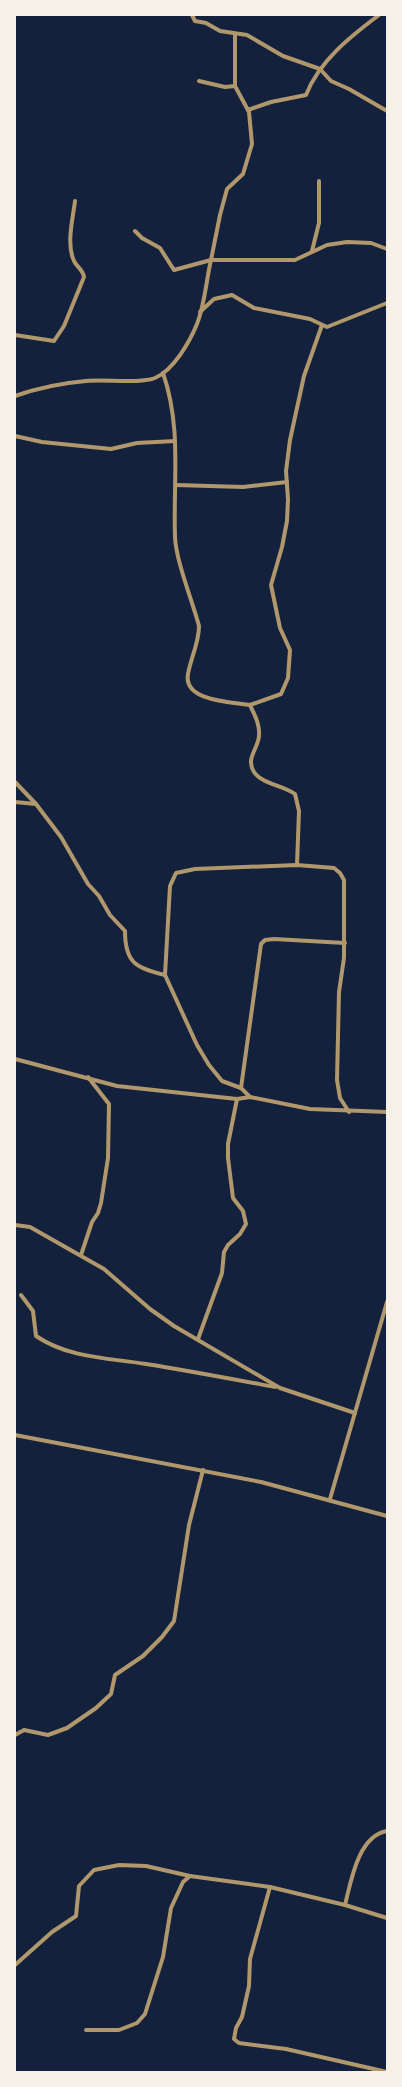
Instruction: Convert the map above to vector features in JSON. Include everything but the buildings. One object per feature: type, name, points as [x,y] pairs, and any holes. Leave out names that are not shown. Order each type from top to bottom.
[{"type":"street","points":[[192,15],[196,21],[206,23],[220,31],[247,35],[284,56],[320,69],[332,81],[387,111]]},
{"type":"street","points":[[248,110],[270,102],[306,95],[312,79],[320,69],[379,15]]},
{"type":"street","points":[[15,396],[41,388],[87,381],[144,380],[155,378],[179,358],[197,323],[227,189],[242,174],[252,144],[248,110],[235,86],[235,34]]},
{"type":"street","points":[[199,81],[225,87],[235,86]]},
{"type":"street","points":[[312,252],[319,223],[319,181]]},
{"type":"street","points":[[15,336],[54,341],[69,314],[84,277],[83,272],[74,261],[71,247],[75,201]]},
{"type":"street","points":[[135,231],[142,238],[160,248],[174,270],[211,260],[295,260],[327,245],[348,242],[371,243],[387,249]]},
{"type":"street","points":[[200,312],[214,299],[232,295],[254,308],[310,318],[327,328],[387,303]]},
{"type":"street","points":[[163,373],[172,404],[175,442],[176,545],[199,626],[199,637],[188,676],[189,687],[196,694],[250,705],[281,694],[288,678],[290,650],[280,628],[270,585],[282,546],[287,521],[286,471],[290,440],[304,376],[322,325]]},
{"type":"street","points":[[15,436],[42,442],[111,449],[137,443],[175,442]]},
{"type":"street","points":[[176,485],[243,487],[287,482]]},
{"type":"street","points":[[250,705],[257,721],[260,736],[250,757],[254,771],[265,780],[287,788],[295,794],[299,811],[297,865]]},
{"type":"street","points":[[15,782],[36,804],[61,837],[88,884],[99,896],[110,915],[125,931],[125,948],[130,960],[151,972],[165,975]]},
{"type":"street","points":[[15,802],[36,804]]},
{"type":"street","points":[[250,1097],[241,1088],[222,1081],[209,1065],[165,975],[170,886],[176,873],[195,869],[297,865],[334,868],[344,880],[345,943],[339,992],[337,1080],[340,1098],[349,1112]]},
{"type":"street","points":[[241,1088],[261,944],[265,940],[274,939],[345,943]]},
{"type":"street","points":[[15,1059],[118,1086],[237,1099],[250,1097],[310,1109],[387,1112]]},
{"type":"street","points":[[81,1255],[92,1222],[98,1214],[108,1158],[108,1104],[88,1077]]},
{"type":"street","points":[[198,1339],[222,1273],[224,1252],[246,1224],[243,1211],[233,1198],[228,1158],[228,1144],[237,1099]]},
{"type":"street","points":[[15,1225],[30,1226],[104,1269],[166,1320],[280,1388]]},
{"type":"street","points":[[21,1295],[33,1312],[36,1336],[50,1346],[100,1358],[280,1388],[355,1413]]},
{"type":"street","points":[[330,1499],[387,1302]]},
{"type":"street","points":[[15,1435],[261,1482],[330,1499],[387,1516]]},
{"type":"street","points":[[15,1736],[24,1730],[48,1735],[66,1728],[96,1708],[111,1694],[115,1674],[142,1656],[162,1638],[174,1621],[189,1525],[203,1470]]},
{"type":"street","points":[[345,1905],[356,1862],[369,1841],[381,1832],[387,1831]]},
{"type":"street","points":[[15,1965],[52,1932],[76,1916],[79,1886],[94,1870],[119,1865],[146,1866],[190,1876],[270,1888],[345,1905],[387,1918]]},
{"type":"street","points":[[86,2030],[120,2030],[137,2024],[145,2014],[163,1957],[171,1908],[182,1882],[190,1876]]},
{"type":"street","points":[[270,1888],[250,1959],[249,1986],[242,2017],[236,2028],[234,2038],[239,2043],[286,2049],[387,2072]]}]
